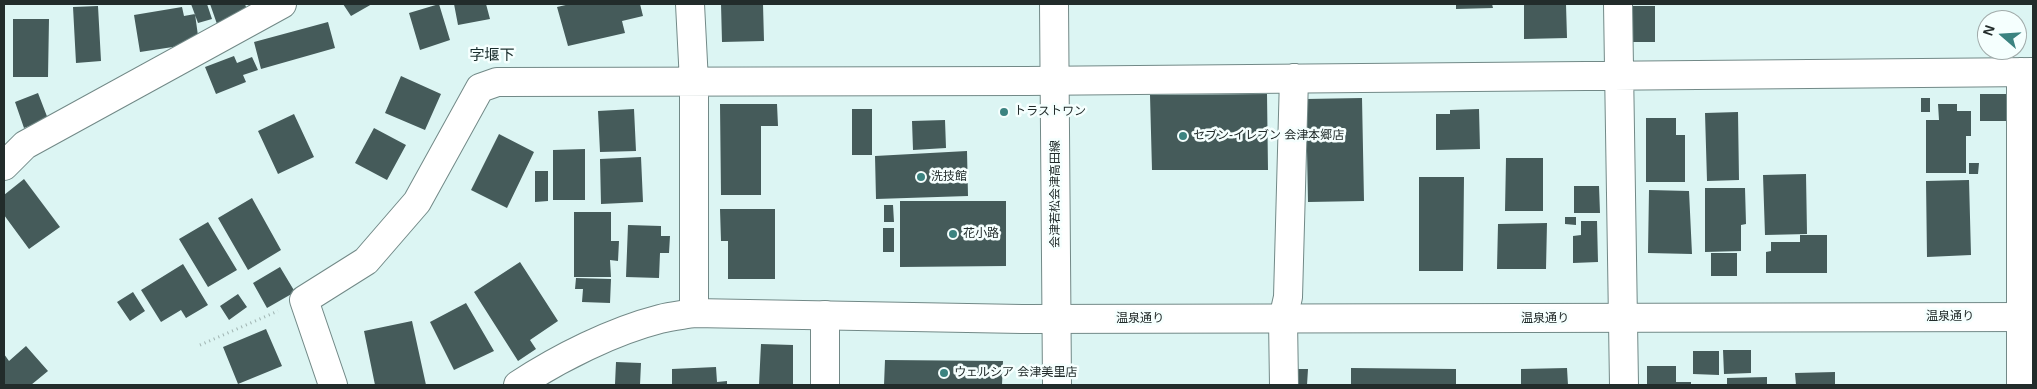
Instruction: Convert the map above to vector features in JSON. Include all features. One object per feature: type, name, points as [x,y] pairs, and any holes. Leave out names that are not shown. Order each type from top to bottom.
[{"type":"street","points":[[4,166],[25,145],[282,4]]},
{"type":"street","points":[[690,4],[694,82],[694,313]]},
{"type":"street","name":"会津若松会津高田線","points":[[1054,4],[1057,385]]},
{"type":"street","points":[[1618,4],[1624,385]]},
{"type":"street","points":[[333,385],[304,300],[366,261],[417,202],[480,88],[497,82],[1056,81],[2027,72],[2028,317],[2021,385]]},
{"type":"street","points":[[1284,385],[1283,319],[1288,297],[1294,78]]},
{"type":"street","name":"温泉通り","points":[[518,385],[611,335],[661,318],[694,313],[1056,319],[2028,317]]},
{"type":"street","points":[[824,315],[825,385]]},
{"type":"path","points":[[200,345],[304,300]]},
{"type":"building","points":[[191,4],[207,4],[212,19],[198,23]]},
{"type":"building","points":[[210,4],[245,4],[248,13],[217,24]]},
{"type":"building","points":[[343,4],[372,4],[351,16]]},
{"type":"building","points":[[439,4],[450,40],[420,50],[409,13]]},
{"type":"building","points":[[454,4],[486,4],[490,19],[458,25]]},
{"type":"building","points":[[570,4],[640,4],[643,16],[622,21],[625,33],[568,46],[557,7]]},
{"type":"building","points":[[721,4],[763,4],[764,41],[722,42]]},
{"type":"building","points":[[1456,4],[1492,4],[1493,8],[1456,9]]},
{"type":"building","points":[[1524,4],[1566,4],[1567,38],[1524,39]]},
{"type":"building","points":[[98,6],[101,61],[76,63],[73,7]]},
{"type":"building","points":[[1627,6],[1655,6],[1655,42],[1628,42]]},
{"type":"building","points":[[182,7],[184,16],[195,14],[199,43],[140,52],[134,15]]},
{"type":"building","points":[[13,19],[49,19],[48,77],[13,77]]},
{"type":"building","points":[[328,22],[335,48],[261,69],[254,42]]},
{"type":"building","points":[[234,56],[237,63],[252,57],[258,70],[243,75],[246,82],[216,94],[205,67]]},
{"type":"building","points":[[401,76],[441,94],[425,130],[385,113]]},
{"type":"building","points":[[38,93],[48,119],[24,128],[15,102]]},
{"type":"building","points":[[1267,94],[1268,170],[1152,170],[1150,95]]},
{"type":"building","points":[[1980,94],[2010,94],[2009,121],[1980,121]]},
{"type":"building","points":[[1362,98],[1364,201],[1308,202],[1306,99]]},
{"type":"building","points":[[1921,98],[1930,98],[1930,112],[1921,112]]},
{"type":"building","points":[[720,104],[777,104],[778,126],[761,126],[761,195],[721,195]]},
{"type":"building","points":[[1938,104],[1957,104],[1957,111],[1971,111],[1971,136],[1966,136],[1966,173],[1926,173],[1926,120],[1939,120]]},
{"type":"building","points":[[634,109],[636,151],[600,152],[598,111]]},
{"type":"building","points":[[852,109],[872,109],[872,155],[852,155]]},
{"type":"building","points":[[1479,109],[1480,149],[1436,150],[1436,114],[1450,114],[1450,110]]},
{"type":"building","points":[[1738,112],[1739,180],[1707,181],[1705,113]]},
{"type":"building","points":[[294,114],[314,157],[278,174],[258,131]]},
{"type":"building","points":[[1646,118],[1676,118],[1676,135],[1685,135],[1685,182],[1646,182]]},
{"type":"building","points":[[945,120],[946,148],[913,150],[912,121]]},
{"type":"building","points":[[374,128],[406,145],[387,180],[355,163]]},
{"type":"building","points":[[499,134],[534,152],[507,208],[471,190]]},
{"type":"building","points":[[585,149],[585,200],[553,200],[553,150]]},
{"type":"building","points":[[967,151],[968,196],[876,199],[875,156]]},
{"type":"building","points":[[641,157],[643,202],[601,204],[600,159]]},
{"type":"building","points":[[1506,158],[1543,158],[1543,211],[1505,211]]},
{"type":"building","points":[[1969,163],[1979,163],[1978,174],[1969,174]]},
{"type":"building","points":[[535,171],[548,171],[548,201],[535,202]]},
{"type":"building","points":[[1806,174],[1807,234],[1765,235],[1763,175]]},
{"type":"building","points":[[1419,177],[1464,177],[1463,271],[1419,271]]},
{"type":"building","points":[[24,179],[60,227],[29,249],[4,215],[4,195]]},
{"type":"building","points":[[1969,180],[1971,255],[1927,257],[1926,181]]},
{"type":"building","points":[[1574,186],[1599,186],[1600,213],[1574,213]]},
{"type":"building","points":[[1705,188],[1745,188],[1746,224],[1741,225],[1741,251],[1705,252]]},
{"type":"building","points":[[1649,190],[1689,191],[1692,254],[1648,253]]},
{"type":"building","points":[[252,198],[281,250],[248,270],[218,218]]},
{"type":"building","name":"花小路","points":[[900,201],[1006,201],[1006,266],[900,267]]},
{"type":"building","points":[[884,205],[893,205],[894,222],[884,222]]},
{"type":"building","points":[[720,209],[775,209],[775,279],[728,279],[728,241],[721,241]]},
{"type":"building","points":[[574,212],[611,212],[611,241],[619,241],[618,261],[610,260],[611,277],[574,277]]},
{"type":"building","points":[[1565,217],[1576,217],[1576,225],[1565,224]]},
{"type":"building","points":[[1581,221],[1597,221],[1598,262],[1573,263],[1573,236],[1581,235]]},
{"type":"building","points":[[208,222],[237,270],[208,287],[179,239]]},
{"type":"building","points":[[1547,223],[1546,269],[1497,269],[1498,224]]},
{"type":"building","points":[[628,225],[661,226],[661,236],[670,236],[669,253],[660,253],[659,278],[626,277]]},
{"type":"building","points":[[883,228],[894,228],[894,252],[883,252]]},
{"type":"building","points":[[1800,235],[1827,235],[1827,273],[1766,273],[1766,252],[1771,251],[1771,242],[1800,242]]},
{"type":"building","points":[[1711,253],[1737,253],[1737,276],[1711,276]]},
{"type":"building","points":[[520,262],[558,321],[530,340],[536,349],[518,361],[474,292]]},
{"type":"building","points":[[183,264],[208,305],[186,318],[181,310],[161,322],[141,290]]},
{"type":"building","points":[[280,267],[295,292],[267,308],[253,283]]},
{"type":"building","points":[[576,278],[611,279],[610,303],[582,302],[583,289],[575,289]]},
{"type":"building","points":[[133,292],[145,311],[130,321],[117,302]]},
{"type":"building","points":[[238,294],[247,307],[229,320],[220,306]]},
{"type":"building","points":[[466,303],[494,351],[454,370],[430,322]]},
{"type":"building","points":[[412,321],[426,385],[375,385],[364,331]]},
{"type":"building","points":[[266,329],[282,366],[238,384],[223,347]]},
{"type":"building","points":[[761,344],[793,345],[793,384],[759,385]]},
{"type":"building","points":[[26,346],[48,371],[31,385],[4,385],[4,354],[9,361]]},
{"type":"building","points":[[1723,350],[1751,350],[1751,373],[1724,374]]},
{"type":"building","points":[[1693,351],[1719,351],[1719,375],[1693,374]]},
{"type":"building","name":"ウェルシア 会津美里店","points":[[885,360],[1003,361],[1002,385],[884,385]]},
{"type":"building","points":[[616,362],[641,363],[640,385],[615,384]]},
{"type":"building","points":[[1647,366],[1676,366],[1676,382],[1691,382],[1691,385],[1647,385]]},
{"type":"building","points":[[716,367],[717,382],[727,381],[727,385],[672,385],[672,369]]},
{"type":"building","points":[[1351,368],[1456,369],[1456,385],[1351,385]]},
{"type":"building","points":[[1567,368],[1568,385],[1521,385],[1521,369]]},
{"type":"building","points":[[1294,369],[1308,369],[1307,385],[1294,385]]},
{"type":"building","points":[[1835,372],[1835,385],[1796,385],[1795,373]]},
{"type":"building","points":[[1767,377],[1767,385],[1727,385],[1727,378]]},
{"type":"place","name":"トラストワン","points":[[1004,112]]},
{"type":"place","name":"セブン-イレブン 会津本郷店","points":[[1183,136]]},
{"type":"place","name":"洗技館","points":[[921,177]]},
{"type":"place","name":"花小路","points":[[953,234]]},
{"type":"place","name":"ウェルシア 会津美里店","points":[[944,373]]},
{"type":"district","name":"字堰下","points":[[492,56]]}]
